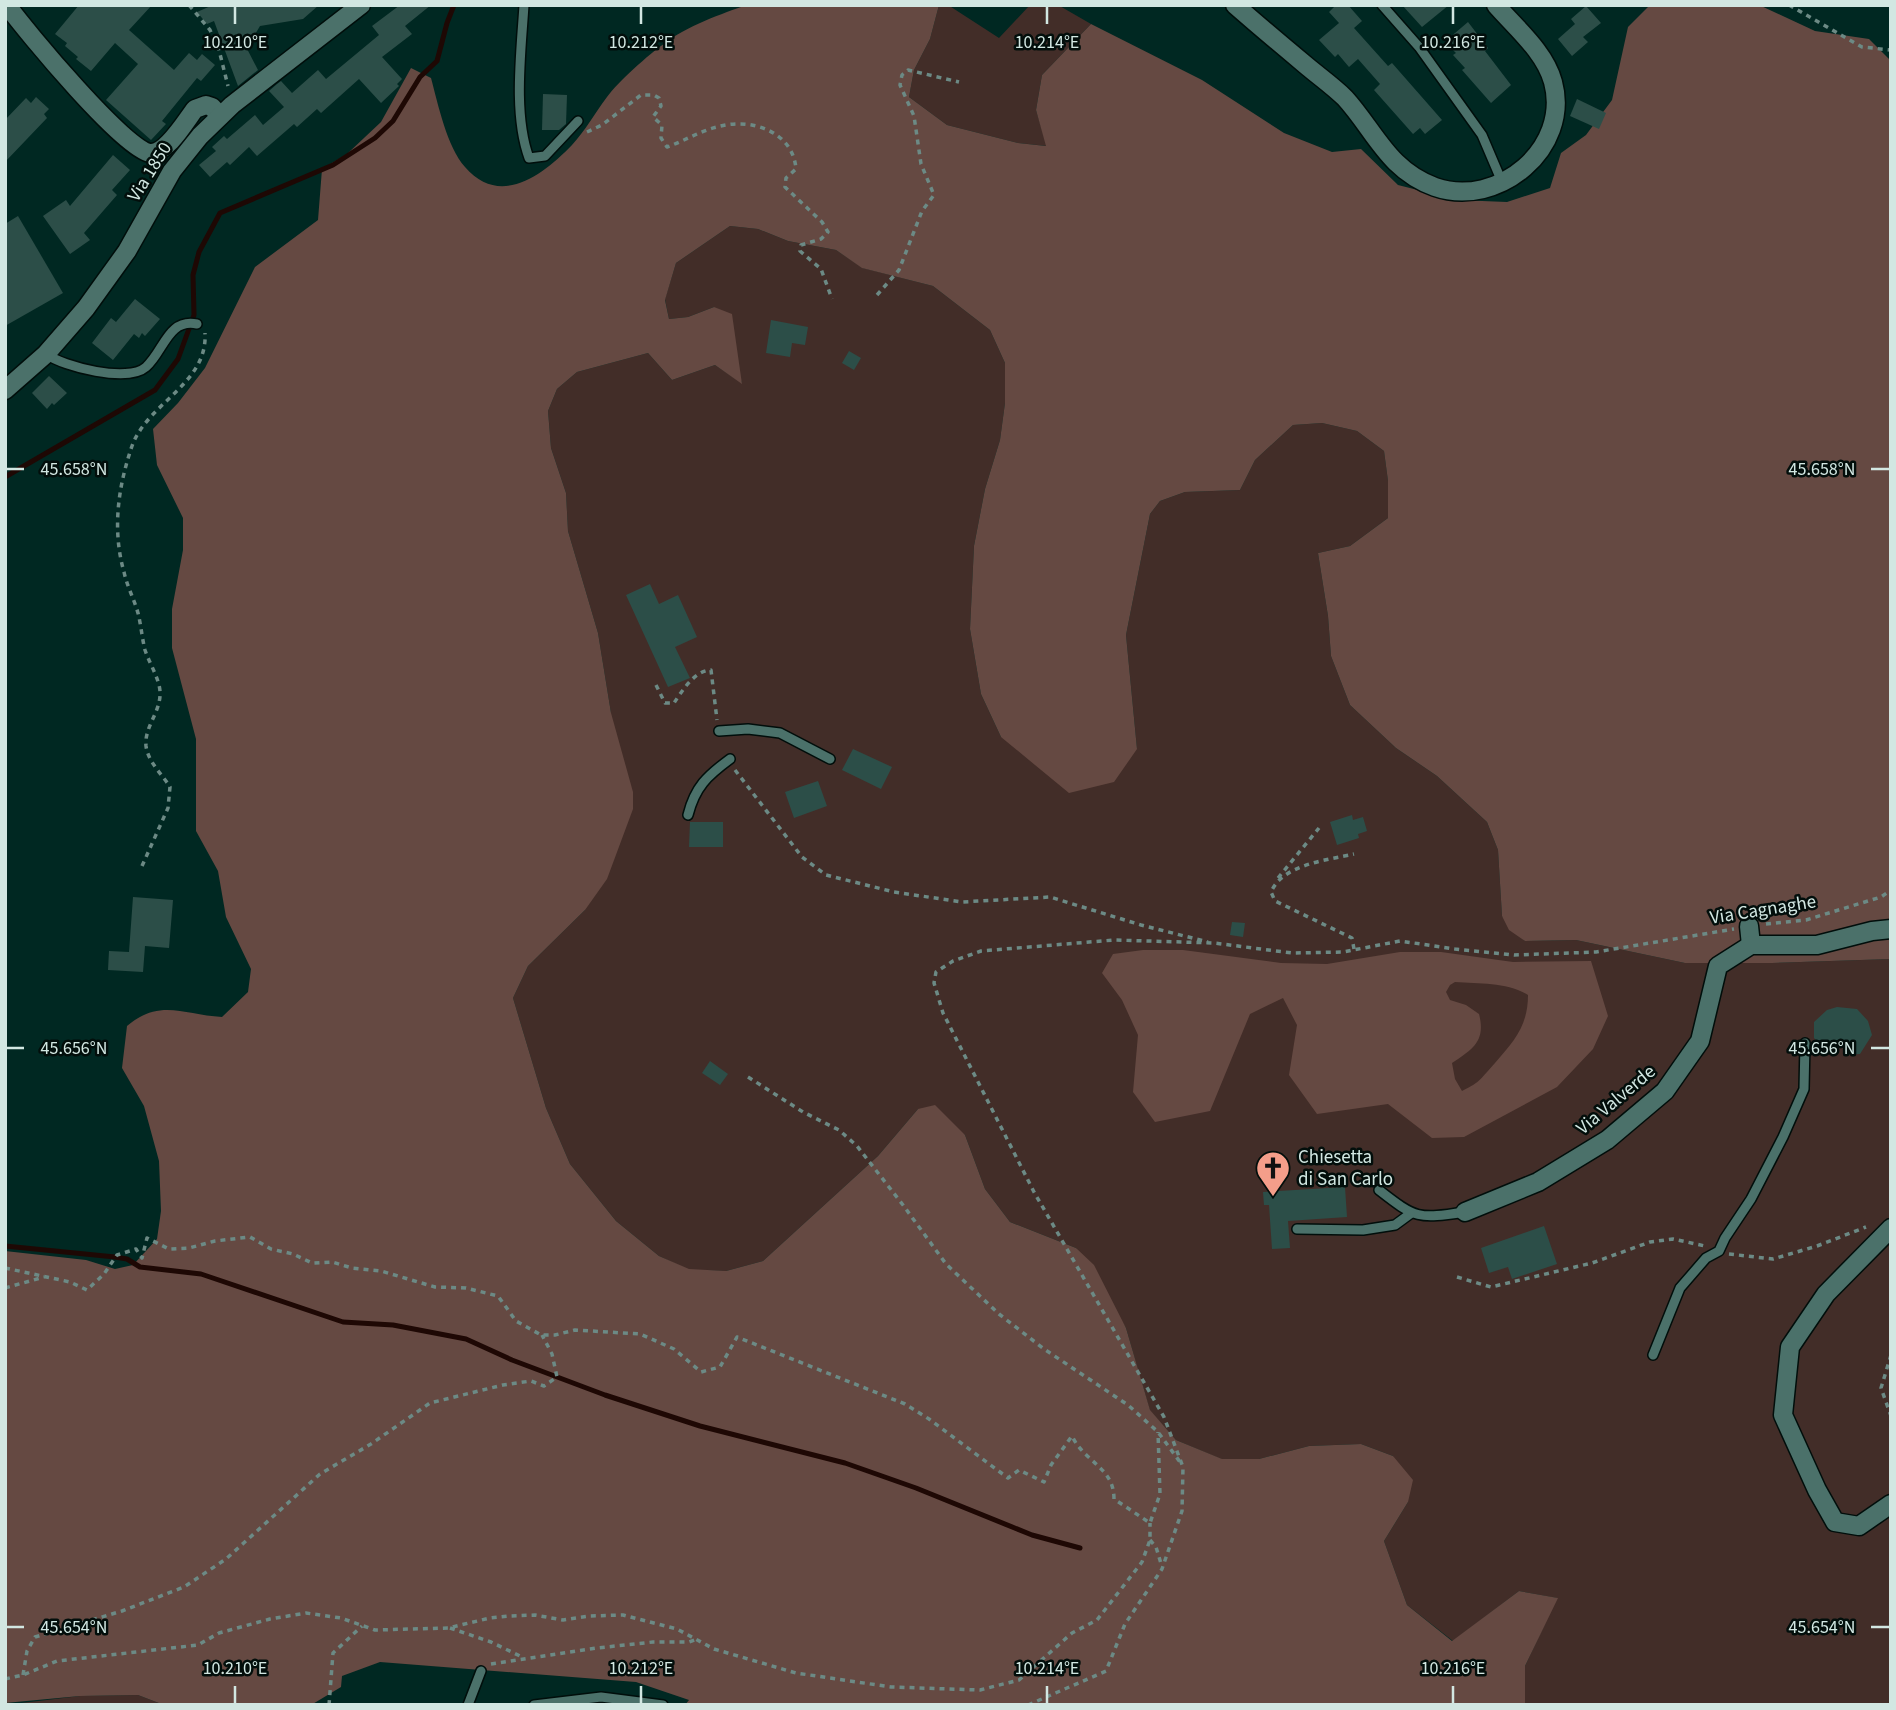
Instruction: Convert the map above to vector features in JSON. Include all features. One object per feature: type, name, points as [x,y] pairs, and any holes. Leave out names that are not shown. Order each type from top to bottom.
[{"type":"street","points":[[6,5],[30,36],[113,127],[140,151],[149,154],[163,149],[200,106],[226,111]]},
{"type":"street","name":"Via 1850","points":[[5,390],[46,354],[86,308],[127,251],[172,171],[200,136],[226,111],[361,5]]},
{"type":"street","points":[[1235,5],[1341,94],[1385,154],[1434,187],[1457,192],[1479,191],[1517,175],[1546,144],[1552,128],[1556,96],[1549,68],[1496,5]]},
{"type":"street","points":[[1749,926],[1751,945],[1817,945],[1891,929]]},
{"type":"street","name":"Via Valverde","points":[[1465,1212],[1538,1182],[1607,1140],[1665,1091],[1700,1041],[1718,966],[1751,945]]},
{"type":"street","points":[[1891,1228],[1826,1294],[1790,1347],[1783,1415],[1817,1490],[1835,1522],[1859,1526],[1891,1504]]},
{"type":"lane","points":[[524,5],[520,64],[522,139],[529,158],[545,156],[578,121]]},
{"type":"lane","points":[[1382,5],[1419,47],[1482,135],[1502,182]]},
{"type":"lane","points":[[46,354],[95,372],[135,373],[146,367],[178,325],[186,322],[197,324]]},
{"type":"lane","points":[[719,731],[748,729],[780,733],[830,759]]},
{"type":"lane","points":[[688,815],[694,794],[711,774],[730,759]]},
{"type":"lane","points":[[1653,1355],[1680,1288],[1706,1258],[1719,1251],[1751,1199],[1804,1089],[1805,1043]]},
{"type":"lane","points":[[1380,1190],[1410,1214],[1434,1217],[1465,1212]]},
{"type":"lane","points":[[1297,1229],[1363,1230],[1395,1225],[1410,1214]]},
{"type":"lane","points":[[468,1705],[481,1671]]},
{"type":"lane","points":[[534,1705],[601,1698],[663,1705]]},
{"type":"path","points":[[189,5],[215,40],[226,111]]},
{"type":"path","points":[[1789,5],[1862,47],[1891,50]]},
{"type":"path","points":[[877,295],[899,270],[922,211],[933,195],[921,164],[914,116],[900,85],[902,75],[908,70],[959,82]]},
{"type":"path","points":[[553,147],[602,125],[641,95],[653,95],[659,99],[661,106],[653,117],[662,125],[662,138],[667,147],[718,127],[745,123],[778,134],[795,156],[796,169],[786,178],[785,187],[822,222],[828,232],[821,239],[801,245],[800,251],[821,269],[832,299]]},
{"type":"path","points":[[142,866],[168,808],[170,787],[152,763],[146,747],[147,734],[159,705],[159,686],[145,649],[138,613],[123,571],[117,532],[118,497],[132,445],[141,427],[196,370],[206,347],[205,332],[197,324]]},
{"type":"path","points":[[656,685],[665,702],[674,703],[698,675],[705,670],[711,670],[719,731]]},
{"type":"path","points":[[730,759],[737,774],[802,857],[826,875],[894,892],[962,902],[1050,897],[1141,925],[1214,943]]},
{"type":"path","points":[[1319,828],[1275,883],[1271,892],[1276,901],[1352,938],[1354,949]]},
{"type":"path","points":[[1275,883],[1305,866],[1354,854]]},
{"type":"path","name":"Via Cagnaghe","points":[[1214,943],[1292,953],[1354,949],[1400,941],[1514,955],[1583,953],[1749,926],[1806,920],[1881,897],[1891,890]]},
{"type":"path","points":[[1028,1705],[1105,1671],[1125,1624],[1162,1570],[1182,1511],[1183,1467],[1164,1418],[1034,1192],[943,1013],[933,983],[936,972],[953,961],[981,951],[1114,940],[1214,943]]},
{"type":"path","points":[[748,1077],[803,1112],[839,1130],[857,1146],[946,1264],[999,1314],[1044,1349],[1128,1405],[1158,1432],[1183,1467]]},
{"type":"path","points":[[1457,1277],[1491,1287],[1592,1263],[1650,1242],[1674,1239],[1698,1243],[1731,1255],[1773,1258],[1817,1246],[1866,1227]]},
{"type":"path","points":[[5,1268],[70,1282],[87,1290],[104,1274],[117,1255],[135,1249],[142,1258],[147,1238],[169,1249],[250,1237],[271,1249],[293,1254],[312,1264],[332,1262],[381,1271],[435,1287],[467,1288],[498,1296],[516,1321],[541,1335],[575,1330],[640,1334],[674,1349],[701,1372],[720,1367],[737,1337],[905,1404],[1008,1478],[1019,1471],[1044,1482],[1051,1465],[1072,1436],[1082,1452],[1106,1472],[1114,1487],[1114,1499],[1150,1523]]},
{"type":"path","points":[[5,1288],[46,1276]]},
{"type":"path","points":[[23,1675],[27,1651],[35,1637],[122,1611],[184,1587],[226,1559],[320,1474],[371,1444],[430,1403],[503,1385],[531,1381],[544,1386],[557,1377],[552,1354],[541,1335]]},
{"type":"path","points":[[1891,1355],[1881,1388],[1891,1416]]},
{"type":"path","points":[[5,1679],[23,1675],[57,1661],[198,1645],[219,1633],[249,1627],[270,1619],[306,1613],[341,1618],[375,1630],[448,1628],[509,1616],[535,1615],[563,1620],[623,1615],[677,1629],[714,1649],[796,1674],[891,1687],[980,1690],[1019,1680],[1072,1633],[1097,1620],[1142,1562],[1150,1540],[1150,1523],[1160,1494],[1158,1432]]},
{"type":"path","points":[[1150,1540],[1156,1547],[1162,1570]]},
{"type":"path","points":[[328,1705],[333,1653],[362,1626]]},
{"type":"path","points":[[448,1628],[491,1642],[522,1657]]},
{"type":"path","points":[[481,1671],[487,1665],[522,1657],[626,1645],[689,1643],[697,1639]]},
{"type":"shaded area","points":[[747,5],[939,5],[930,39],[914,70],[909,97],[947,125],[1018,143],[1046,146],[1036,110],[1042,75],[1091,24],[1202,80],[1284,133],[1332,152],[1361,149],[1398,185],[1457,200],[1507,202],[1550,188],[1561,153],[1586,135],[1612,100],[1628,27],[1650,5],[1759,5],[1815,31],[1869,39],[1891,61],[1891,959],[1685,963],[1576,940],[1525,941],[1509,930],[1502,916],[1498,850],[1487,822],[1437,776],[1396,748],[1350,705],[1331,656],[1318,553],[1350,546],[1388,518],[1388,481],[1384,451],[1357,431],[1322,423],[1293,425],[1255,460],[1240,490],[1185,492],[1160,501],[1150,514],[1126,635],[1137,749],[1114,782],[1069,793],[1001,737],[981,694],[970,629],[974,546],[985,489],[1000,440],[1005,403],[1005,363],[990,330],[933,286],[862,268],[836,250],[788,241],[758,229],[730,226],[676,263],[665,300],[669,319],[688,317],[714,307],[732,314],[742,384],[715,365],[672,380],[648,353],[577,372],[557,389],[548,411],[551,448],[566,493],[568,531],[598,633],[611,713],[633,792],[633,809],[607,879],[585,910],[528,966],[513,998],[546,1108],[570,1164],[616,1221],[659,1256],[689,1269],[726,1271],[763,1261],[878,1156],[918,1109],[935,1105],[965,1135],[985,1189],[1010,1222],[1076,1248],[1094,1265],[1126,1328],[1150,1410],[1176,1440],[1222,1459],[1259,1459],[1309,1446],[1361,1444],[1393,1456],[1413,1480],[1408,1502],[1384,1541],[1407,1605],[1452,1641],[1519,1591],[1558,1598],[1525,1666],[1525,1705],[685,1705],[689,1700],[636,1682],[380,1662],[342,1676],[341,1687],[311,1705],[164,1705],[138,1695],[80,1696],[5,1703],[5,1251],[86,1260],[115,1269],[133,1265],[157,1239],[161,1211],[159,1161],[144,1106],[122,1068],[127,1026],[139,1017],[162,1010],[222,1017],[248,992],[251,969],[226,917],[218,871],[196,831],[196,739],[172,648],[172,609],[183,550],[183,518],[157,465],[153,429],[178,403],[205,368],[255,267],[318,220],[322,169],[347,154],[381,122],[411,68],[431,78],[448,137],[465,167],[478,179],[492,185],[507,186],[535,176],[561,156],[581,134],[612,91],[658,48],[693,26]]},
{"type":"shaded area","points":[[939,5],[948,5],[999,38],[1030,5],[1058,5],[1091,24],[1042,75],[1036,110],[1047,146],[1018,143],[947,125],[909,97],[914,70],[930,39]]},
{"type":"shaded area","points":[[730,226],[758,229],[788,241],[836,250],[863,268],[933,286],[990,330],[1005,363],[1005,403],[1000,440],[985,489],[974,546],[970,629],[981,694],[1001,737],[1137,749],[1126,635],[1150,514],[1160,501],[1185,492],[1240,490],[1255,460],[1293,425],[1322,423],[1357,431],[1384,451],[1388,481],[1388,518],[1350,546],[1318,553],[1331,656],[1350,705],[1396,748],[1437,776],[1487,822],[1498,850],[1502,916],[1525,941],[1576,940],[1685,963],[1891,959],[1891,1705],[1525,1705],[1525,1666],[1557,1598],[1519,1591],[1453,1641],[1407,1605],[1384,1541],[1408,1502],[1393,1456],[1361,1444],[1309,1446],[1259,1459],[1221,1459],[1176,1440],[1150,1411],[1126,1328],[1076,1248],[1010,1222],[985,1189],[965,1135],[918,1109],[878,1156],[763,1261],[726,1271],[689,1270],[659,1256],[616,1221],[570,1164],[546,1108],[513,998],[528,966],[585,910],[611,713],[598,633],[568,531],[566,493],[551,448],[548,411],[557,389],[577,372],[648,353],[672,380],[715,365],[742,383],[714,307],[688,317],[669,319],[665,299],[676,263]]},
{"type":"shaded area","points":[[1143,950],[1183,950],[1281,963],[1327,964],[1400,952],[1441,952],[1513,962],[1591,961],[1608,1016],[1593,1049],[1557,1087],[1464,1137],[1432,1138],[1388,1104],[1317,1114],[1289,1075],[1297,1025],[1283,998],[1250,1014],[1210,1111],[1155,1122],[1133,1092],[1138,1035],[1122,1000],[1102,973],[1113,954]],"holes":[[[1455,982],[1502,986],[1528,995],[1526,1016],[1514,1040],[1480,1079],[1462,1091],[1455,1079],[1452,1063],[1476,1043],[1481,1023],[1479,1014],[1466,1005],[1450,1000],[1446,992]]]},
{"type":"shaded area","points":[[138,1695],[164,1705],[5,1705],[80,1696]]},
{"type":"building","points":[[79,5],[152,5],[129,30],[174,70],[189,53],[197,60],[202,54],[215,65],[201,81],[197,78],[162,121],[166,124],[151,140],[106,100],[138,64],[115,43],[91,71],[76,59],[78,57],[65,46],[67,43],[55,34]]},
{"type":"building","points":[[213,5],[319,5],[303,19],[260,26],[254,36],[242,39],[258,70],[238,86],[214,21],[207,24],[197,12]]},
{"type":"building","points":[[400,5],[431,5],[405,26],[412,34],[382,57],[402,79],[397,84],[399,86],[381,103],[359,79],[321,113],[317,109],[297,127],[294,124],[257,156],[249,147],[230,165],[227,162],[210,177],[199,165],[216,151],[212,147],[224,136],[227,139],[255,115],[263,125],[284,107],[269,91],[277,84],[281,81],[292,93],[318,70],[326,79],[379,35],[372,26]]},
{"type":"building","points":[[1336,5],[1348,5],[1362,21],[1354,28],[1388,66],[1392,63],[1442,120],[1425,134],[1420,128],[1413,134],[1374,90],[1380,84],[1358,59],[1349,67],[1338,54],[1335,57],[1319,40],[1339,23],[1329,12]]},
{"type":"building","points":[[1402,5],[1449,5],[1422,27]]},
{"type":"building","points":[[1586,6],[1601,23],[1583,37],[1588,42],[1572,56],[1558,39],[1575,24],[1571,19]]},
{"type":"building","points":[[1468,22],[1488,48],[1485,51],[1511,85],[1491,103],[1462,70],[1465,68],[1453,55],[1456,53],[1451,48],[1454,45],[1448,39]]},
{"type":"building","points":[[543,94],[567,95],[566,124],[559,130],[542,130]]},
{"type":"building","points":[[36,97],[49,109],[44,114],[47,118],[5,162],[5,120],[26,98],[31,103]]},
{"type":"building","points":[[1577,99],[1606,113],[1599,129],[1570,116]]},
{"type":"building","points":[[113,155],[130,170],[112,190],[117,195],[84,233],[90,240],[70,254],[43,216],[66,200],[70,206]]},
{"type":"building","points":[[18,216],[63,293],[5,326],[5,224]]},
{"type":"building","points":[[135,299],[160,319],[145,336],[142,333],[139,338],[134,334],[113,360],[92,343],[111,318],[116,322]]},
{"type":"building","points":[[771,320],[808,327],[805,345],[792,343],[790,357],[766,353]]},
{"type":"building","points":[[849,351],[861,358],[854,370],[842,363]]},
{"type":"building","points":[[49,376],[67,393],[47,409],[32,393]]},
{"type":"building","points":[[650,584],[659,604],[678,595],[697,637],[675,647],[690,678],[668,687],[626,595]]},
{"type":"building","points":[[853,749],[892,767],[881,789],[842,770]]},
{"type":"building","points":[[818,781],[827,806],[794,818],[785,792]]},
{"type":"building","points":[[1352,815],[1353,820],[1363,817],[1367,831],[1358,834],[1359,838],[1337,845],[1330,822]]},
{"type":"building","points":[[690,822],[723,822],[723,847],[689,847]]},
{"type":"building","points":[[133,897],[173,900],[169,948],[145,946],[143,972],[108,970],[109,951],[129,952]]},
{"type":"building","points":[[1232,922],[1245,923],[1243,937],[1230,935]]},
{"type":"building","points":[[1837,1007],[1857,1009],[1868,1021],[1872,1035],[1860,1054],[1849,1055],[1845,1053],[1842,1045],[1830,1047],[1814,1038],[1814,1022],[1827,1010]]},
{"type":"building","points":[[710,1061],[728,1074],[720,1085],[702,1073]]},
{"type":"building","points":[[1345,1187],[1347,1217],[1288,1221],[1290,1248],[1272,1249],[1269,1205],[1264,1205],[1263,1192]]},
{"type":"building","points":[[1544,1226],[1557,1264],[1512,1279],[1508,1267],[1489,1273],[1481,1248]]},
{"type":"waterway","points":[[5,477],[155,390],[178,359],[194,315],[193,275],[199,252],[220,213],[333,165],[375,138],[393,121],[420,77],[437,61],[454,5]]},
{"type":"waterway","points":[[5,1246],[127,1259],[140,1267],[201,1274],[343,1322],[393,1325],[466,1339],[512,1360],[605,1395],[700,1426],[845,1463],[916,1488],[1032,1535],[1080,1548]]},
{"type":"place","name":"Chiesetta di San Carlo","points":[[1273,1198]]}]
